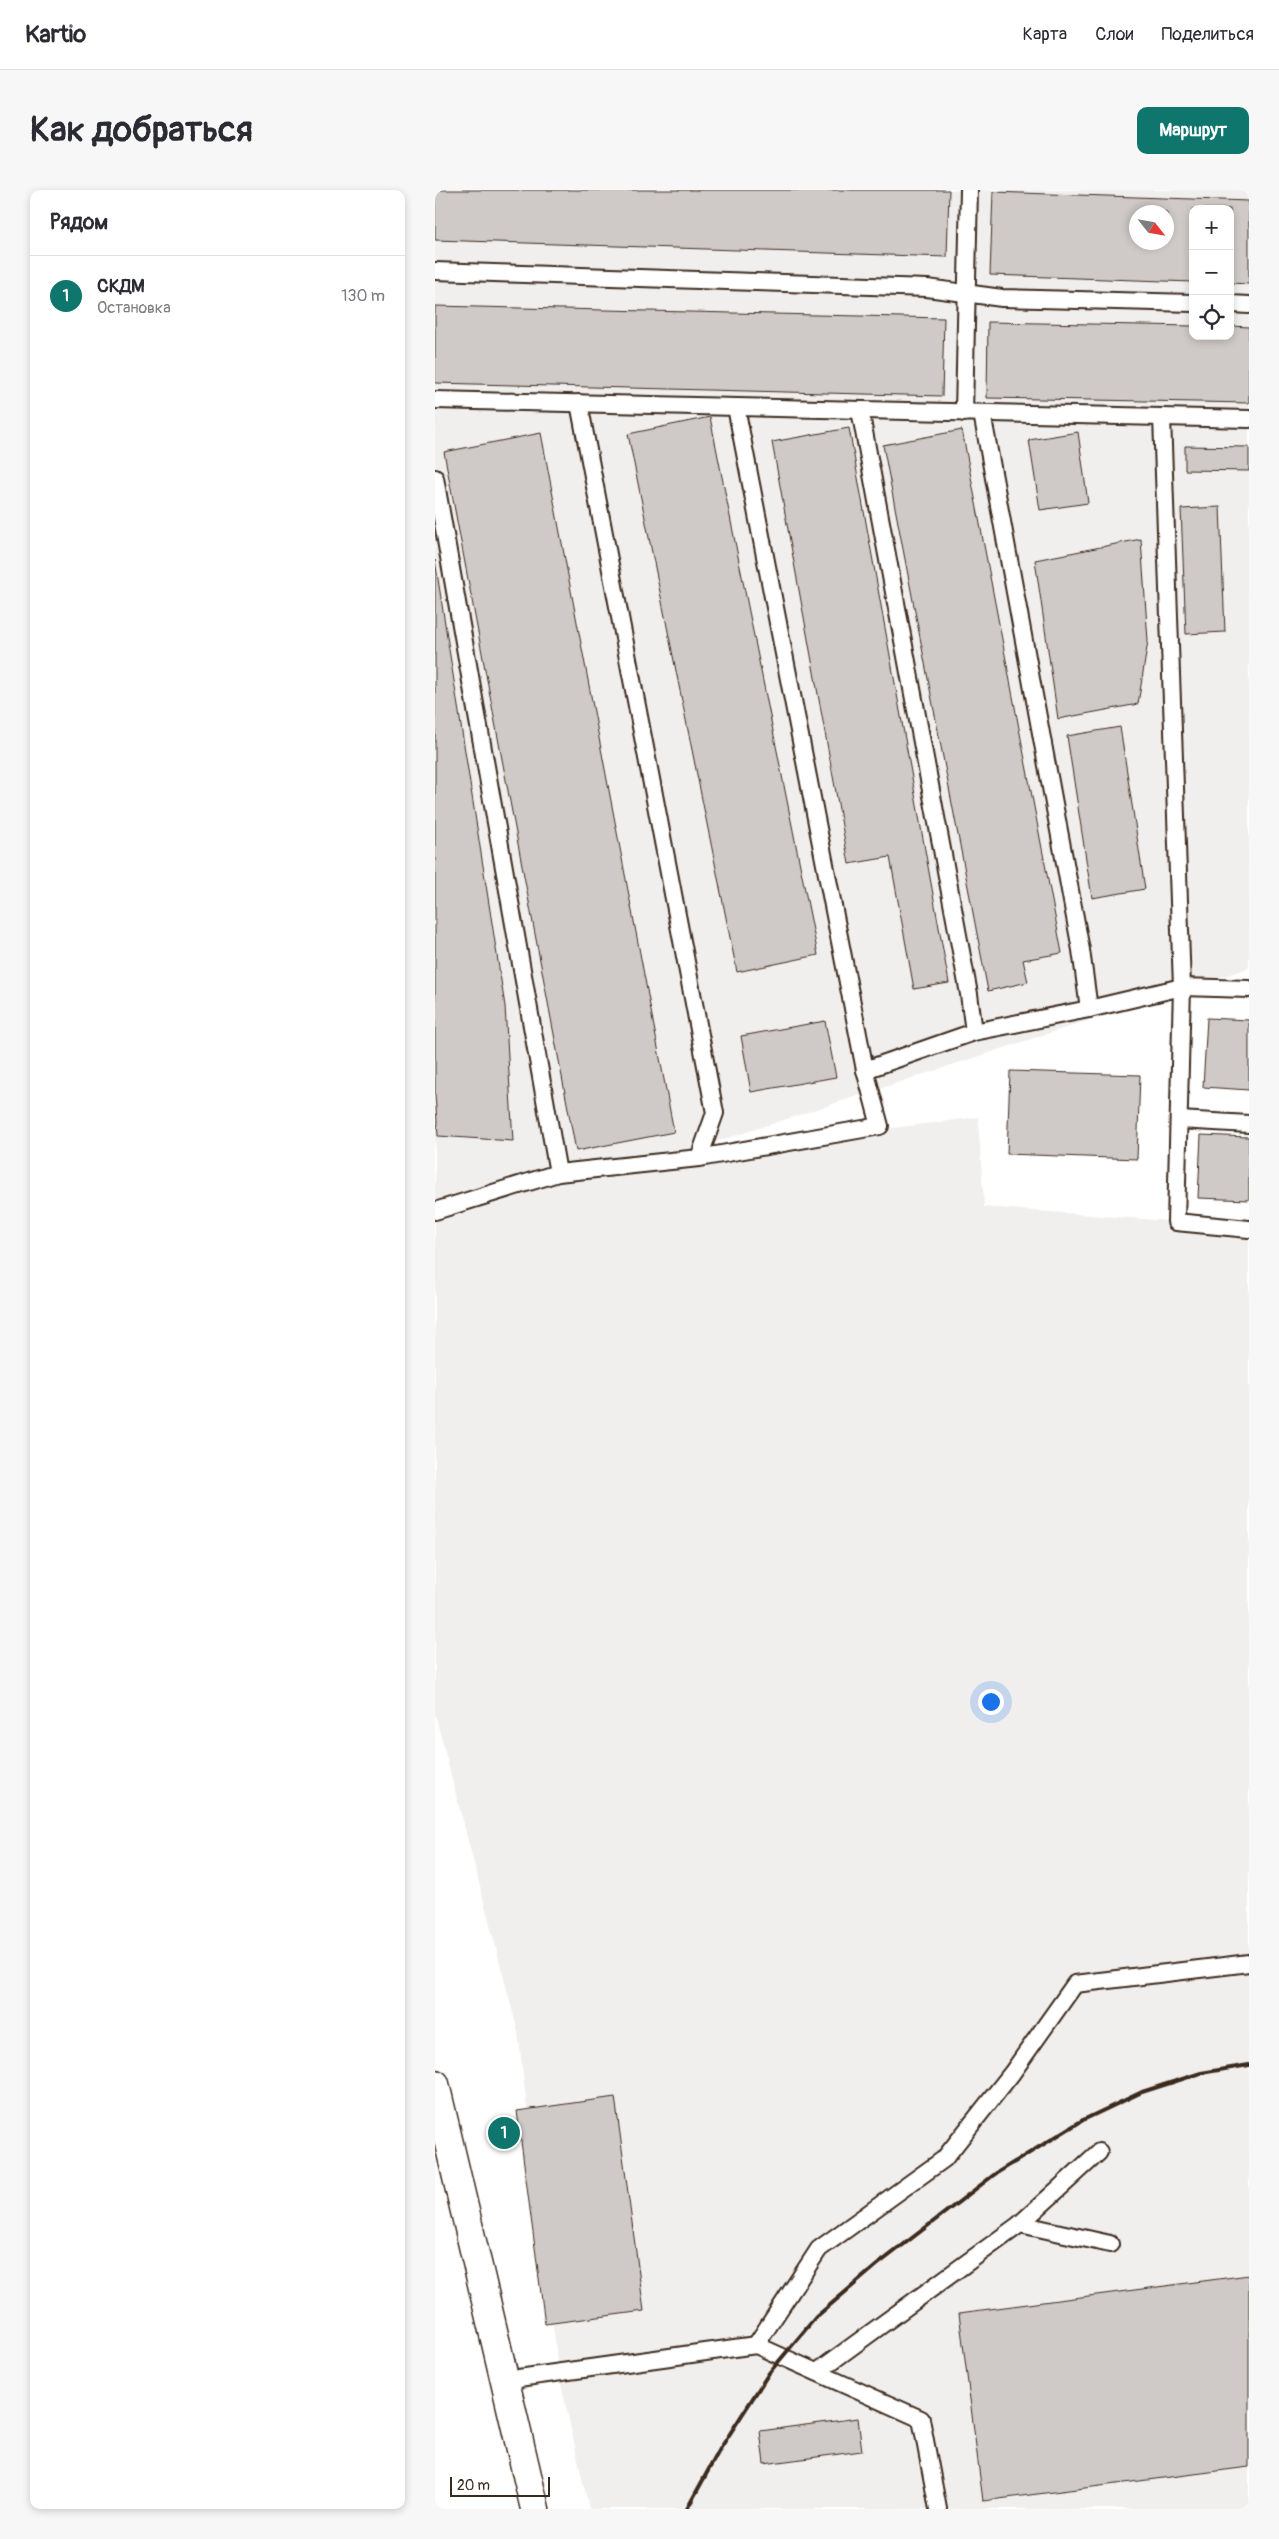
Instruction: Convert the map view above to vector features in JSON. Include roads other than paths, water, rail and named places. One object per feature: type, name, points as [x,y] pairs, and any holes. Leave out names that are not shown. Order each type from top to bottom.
[{"type":"street","points":[[435,2084],[503,2380],[535,2509]]},
{"type":"lane","points":[[964,413],[969,190]]},
{"type":"lane","points":[[435,272],[927,288],[1002,298],[1189,303]]},
{"type":"lane","points":[[1234,304],[1249,305]]},
{"type":"lane","points":[[435,400],[1249,419]]},
{"type":"lane","points":[[579,404],[715,1113],[699,1158]]},
{"type":"lane","points":[[435,1211],[558,1173],[699,1158],[880,1126],[865,1070],[736,407]]},
{"type":"lane","points":[[860,410],[969,994],[974,1032]]},
{"type":"lane","points":[[982,414],[1077,931],[1089,1009]]},
{"type":"lane","points":[[1162,417],[1182,986],[1176,1222],[1249,1229]]},
{"type":"lane","points":[[435,478],[558,1173]]},
{"type":"lane","points":[[865,1070],[974,1032],[1089,1009],[1182,986],[1249,989]]},
{"type":"lane","points":[[1179,1120],[1249,1124]]},
{"type":"lane","points":[[755,2344],[819,2249],[944,2159],[1013,2073],[1075,1984],[1249,1963]]},
{"type":"lane","points":[[817,2372],[1020,2224],[1099,2152]]},
{"type":"lane","points":[[1020,2224],[1110,2244]]},
{"type":"lane","points":[[503,2380],[755,2344],[921,2419],[938,2509]]},
{"type":"railway","points":[[687,2509],[720,2449],[769,2373],[816,2317],[877,2265],[995,2174],[1083,2120],[1142,2092],[1201,2073],[1249,2065]]},
{"type":"place","name":"СКДМ","points":[[504,2133]]}]
